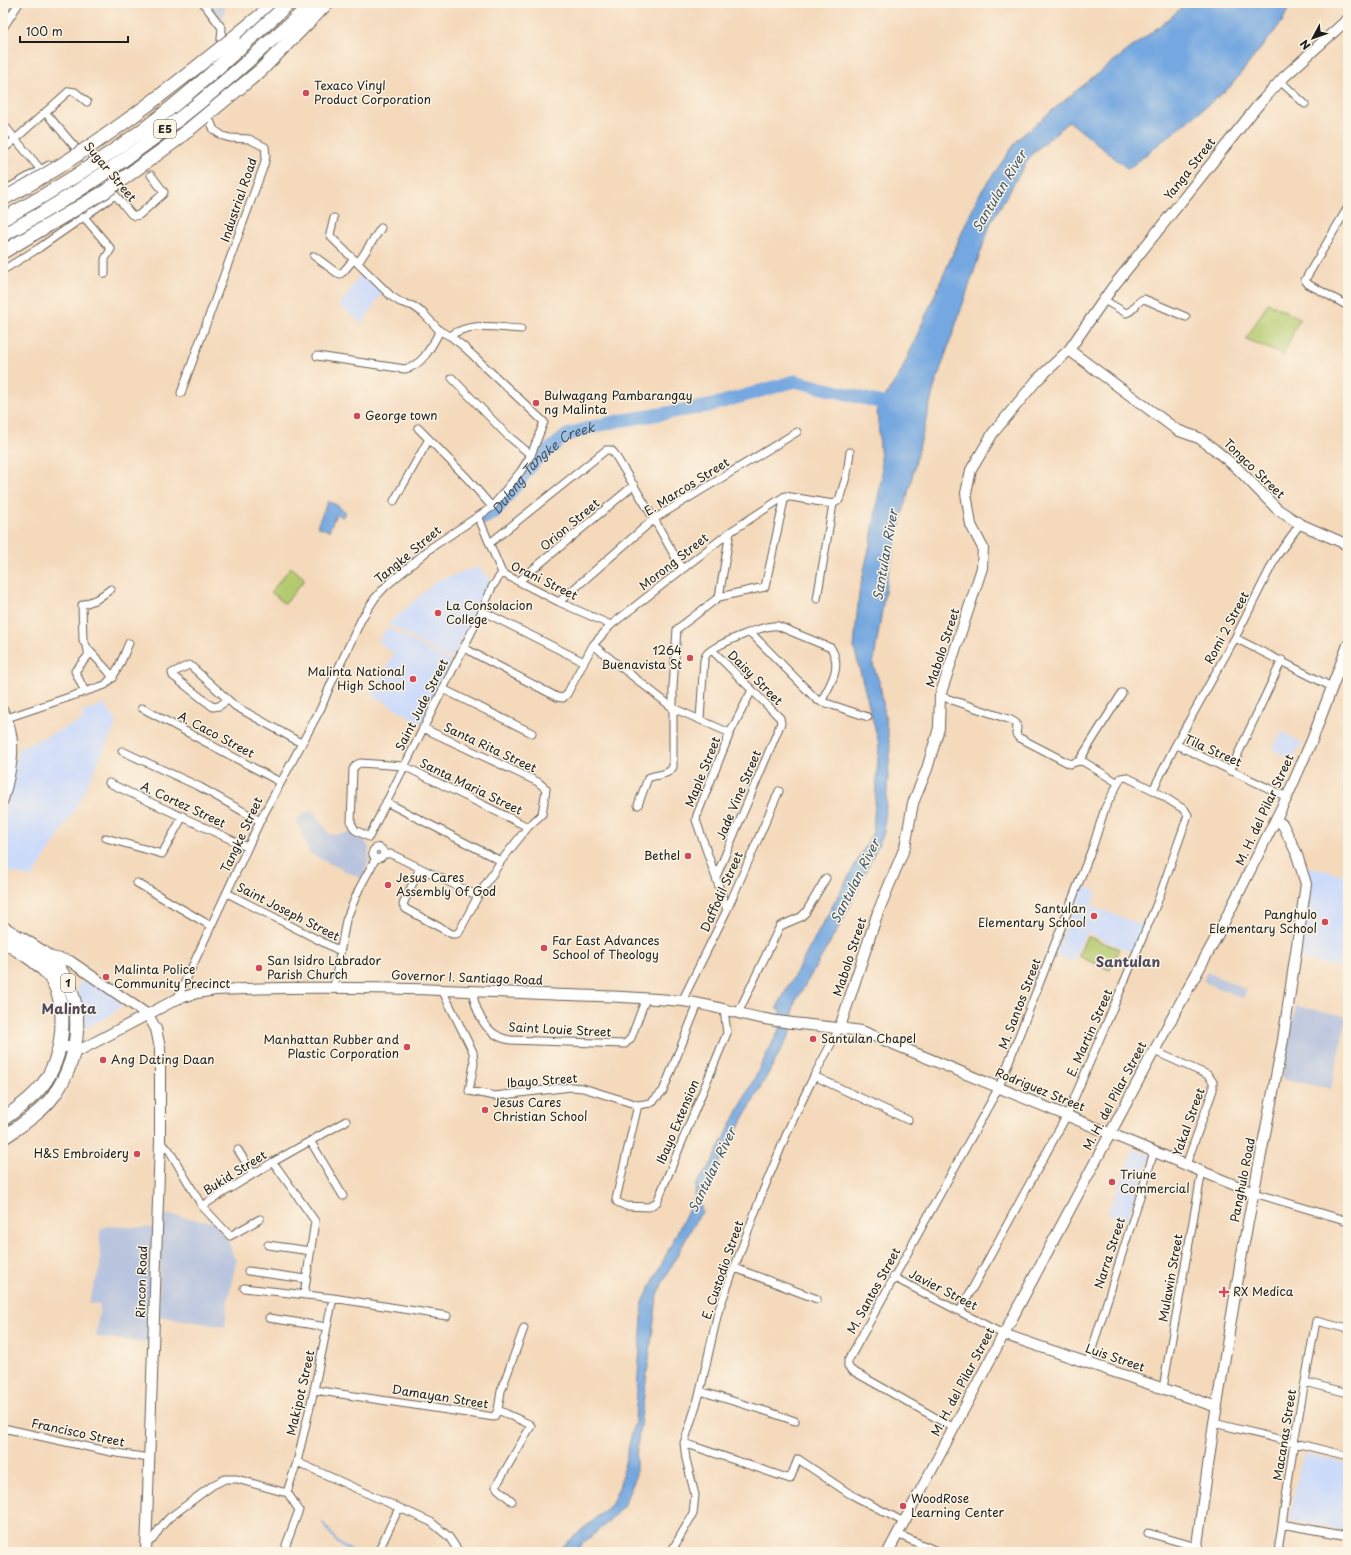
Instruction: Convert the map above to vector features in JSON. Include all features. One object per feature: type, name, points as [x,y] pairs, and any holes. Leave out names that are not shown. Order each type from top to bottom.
[{"type":"highway","points":[[3,199],[43,178],[77,156],[168,91],[276,3]]},
{"type":"highway","name":"E5","points":[[3,219],[75,177],[144,129],[177,103],[289,3]]},
{"type":"highway","name":"E5","points":[[3,235],[82,189],[151,140],[186,113],[312,3]]},
{"type":"highway","points":[[3,252],[106,191],[175,141],[261,70],[327,3]]},
{"type":"highway","name":"1","points":[[3,928],[12,943],[40,966],[54,983],[60,1000],[61,1010],[60,1046],[58,1056],[46,1081],[24,1103],[3,1119]]},
{"type":"highway","name":"1","points":[[3,1138],[43,1107],[54,1095],[63,1080],[72,1059],[80,1048],[77,1016],[69,984],[47,956],[12,943]]},
{"type":"main road","name":"Yanga Street","points":[[1069,350],[1104,300],[1259,104],[1308,54],[1347,22]]},
{"type":"main road","name":"Tongco Street","points":[[1069,350],[1177,430],[1199,438],[1229,460],[1277,509],[1300,524],[1348,545]]},
{"type":"main road","name":"Mabolo Street","points":[[840,1027],[878,912],[905,847],[913,803],[928,769],[938,728],[940,696],[982,568],[983,548],[971,525],[966,493],[972,470],[993,433],[1037,380],[1069,350]]},
{"type":"main road","name":"M. H. del Pilar Street","points":[[888,1552],[1110,1133],[1218,936],[1287,797],[1348,645]]},
{"type":"main road","points":[[3,800],[13,759],[12,743],[5,714]]},
{"type":"main road","name":"Panghulo Road","points":[[1196,1550],[1214,1424],[1243,1248],[1284,1040],[1306,884],[1296,852],[1283,825],[1276,820]]},
{"type":"main road","points":[[47,956],[70,961],[148,1015]]},
{"type":"main road","name":"Governor I. Santiago Road","points":[[80,1048],[148,1015],[177,999],[197,993],[215,990],[334,987],[472,990],[646,998],[682,1001],[763,1019]]},
{"type":"main road","name":"Rincon Road","points":[[146,1548],[160,1143],[160,1048],[156,1029],[148,1015]]},
{"type":"main road","name":"Rodriguez Street","points":[[763,1019],[805,1025],[840,1027],[862,1031],[1254,1193]]},
{"type":"main road","points":[[60,1046],[80,1048]]},
{"type":"main road","name":"Luis Street","points":[[1003,1334],[1217,1407]]},
{"type":"street","points":[[3,28],[19,3]]},
{"type":"street","name":"Industrial Road","points":[[181,393],[266,156],[265,147],[258,143],[249,139],[223,136],[214,130],[209,118],[221,45],[222,28],[203,3]]},
{"type":"street","points":[[1280,81],[1305,104]]},
{"type":"street","points":[[3,150],[69,91],[75,92],[87,102]]},
{"type":"street","name":"Sugar Street","points":[[46,112],[131,214],[135,216],[139,215],[164,192],[151,175]]},
{"type":"street","points":[[3,124],[41,170]]},
{"type":"street","points":[[3,191],[77,148]]},
{"type":"street","points":[[3,270],[84,218],[115,194]]},
{"type":"street","points":[[1348,207],[1305,280],[1308,284],[1348,306]]},
{"type":"street","points":[[84,218],[111,249],[105,259],[105,274]]},
{"type":"street","name":"Tangke Street","points":[[177,999],[247,847],[280,782],[321,708],[362,618],[375,598],[386,586],[432,547],[492,507],[521,471],[531,455],[544,422],[450,336],[440,331],[423,313],[413,306],[400,302],[390,296],[332,238],[330,234],[334,218]]},
{"type":"street","points":[[314,256],[340,274],[356,261],[381,228]]},
{"type":"street","points":[[1104,300],[1126,313],[1130,312],[1139,301],[1144,298],[1186,317]]},
{"type":"street","points":[[450,336],[460,329],[470,327],[521,329]]},
{"type":"street","points":[[317,356],[405,369],[411,368],[424,359],[440,331]]},
{"type":"street","points":[[452,378],[506,434],[531,455]]},
{"type":"street","points":[[418,428],[467,478],[492,507]]},
{"type":"street","name":"E. Marcos Street","points":[[559,602],[654,519],[797,432]]},
{"type":"street","points":[[394,501],[429,439]]},
{"type":"street","points":[[490,543],[606,450],[611,450],[634,485],[682,569]]},
{"type":"street","points":[[638,805],[648,778],[667,773],[671,771],[673,767],[673,708],[677,629],[719,597],[765,587],[785,496],[833,504],[839,500],[847,474],[850,452]]},
{"type":"street","name":"Orion Street","points":[[519,581],[634,485]]},
{"type":"street","name":"Morong Street","points":[[464,648],[557,697],[562,698],[567,694],[593,645],[611,625],[730,532],[785,496]]},
{"type":"street","points":[[817,599],[833,504]]},
{"type":"street","name":"Orani Street","points":[[478,516],[502,573],[559,602],[611,625]]},
{"type":"street","name":"Romi 2 Street","points":[[1177,745],[1235,638],[1276,557],[1300,524]]},
{"type":"street","points":[[719,597],[730,532]]},
{"type":"street","name":"Saint Jude Street","points":[[369,837],[464,648],[492,587],[502,573]]},
{"type":"street","points":[[111,589],[97,599],[82,605],[83,640],[88,649],[113,678]]},
{"type":"street","points":[[482,611],[584,662]]},
{"type":"street","points":[[700,719],[704,660],[706,655],[712,650],[750,632],[771,626],[778,626],[831,648],[836,672],[820,702]]},
{"type":"street","points":[[750,632],[820,702],[868,717]]},
{"type":"street","points":[[1235,638],[1332,686]]},
{"type":"street","points":[[5,714],[105,685],[113,678],[128,643]]},
{"type":"street","points":[[593,645],[673,708],[730,733]]},
{"type":"street","points":[[85,692],[75,671],[88,656],[88,649]]},
{"type":"street","name":"Daisy Street","points":[[712,650],[780,718],[781,723]]},
{"type":"street","points":[[1230,771],[1282,660]]},
{"type":"street","points":[[228,700],[219,706],[213,707],[171,674],[172,672],[186,666],[191,666],[235,706],[301,743]]},
{"type":"street","points":[[443,688],[532,733]]},
{"type":"street","name":"Maple Street","points":[[727,910],[696,820],[697,814],[730,733],[752,690]]},
{"type":"street","points":[[940,696],[1011,720],[1016,723],[1016,734],[1018,737],[1070,764],[1079,761],[1122,693]]},
{"type":"street","name":"A. Caco Street","points":[[142,708],[280,782]]},
{"type":"street","name":"Jade Vine Street","points":[[716,877],[781,723]]},
{"type":"street","name":"Santa Rita Street","points":[[423,728],[538,782],[546,789],[542,814],[528,827]]},
{"type":"street","name":"Tila Street","points":[[1153,790],[1177,745],[1287,797]]},
{"type":"street","points":[[122,751],[200,787],[260,821]]},
{"type":"street","points":[[1079,761],[1105,774],[1118,783],[1121,778],[1126,777],[1153,790]]},
{"type":"street","points":[[384,854],[381,849],[376,848],[369,837],[355,830],[351,823],[353,769],[360,763],[404,766]]},
{"type":"street","name":"Santa Maria Street","points":[[404,766],[528,827]]},
{"type":"street","name":"A. Cortez Street","points":[[109,783],[247,847]]},
{"type":"street","name":"M. Santos Street","points":[[954,1428],[865,1379],[851,1370],[848,1366],[848,1361],[999,1087],[1093,846],[1105,808],[1118,783]]},
{"type":"street","name":"E. Martin Street","points":[[960,1311],[1067,1115],[1157,903],[1188,815],[1185,810],[1153,790]]},
{"type":"street","name":"Daffodil Street","points":[[682,1001],[727,910],[779,791]]},
{"type":"street","points":[[386,802],[501,861]]},
{"type":"street","points":[[106,838],[162,854],[183,816]]},
{"type":"street","points":[[420,868],[403,906],[452,934],[456,934],[459,932],[478,896],[501,861],[528,827]]},
{"type":"street","points":[[376,848],[373,853],[376,858]]},
{"type":"street","points":[[376,858],[381,858],[384,854],[391,854],[478,896]]},
{"type":"street","points":[[334,987],[346,920],[359,889],[376,858]]},
{"type":"street","points":[[738,1013],[780,926],[801,917],[806,912],[826,878]]},
{"type":"street","points":[[137,883],[211,926]]},
{"type":"street","name":"Saint Joseph Street","points":[[227,893],[340,951]]},
{"type":"street","name":"Ibayo Street","points":[[442,990],[473,1052],[474,1064],[469,1091],[495,1096],[571,1087],[583,1088],[638,1105]]},
{"type":"street","name":"Saint Louie Street","points":[[472,990],[474,1004],[485,1026],[499,1037],[510,1040],[625,1044],[631,1038],[646,998]]},
{"type":"street","points":[[638,1105],[651,1103],[663,1091],[698,1004]]},
{"type":"street","name":"Ibayo Extension","points":[[638,1105],[616,1199],[617,1202],[626,1206],[649,1207],[657,1202],[727,1033],[724,1010]]},
{"type":"street","name":"E. Custodio Street","points":[[672,1552],[693,1514],[694,1495],[686,1460],[684,1443],[700,1391],[718,1312],[761,1196],[789,1128],[840,1027]]},
{"type":"street","name":"Yakal Street","points":[[1154,1051],[1208,1075],[1214,1082],[1213,1090],[1186,1165]]},
{"type":"street","points":[[814,1076],[908,1120]]},
{"type":"street","name":"Bukid Street","points":[[160,1143],[169,1150],[202,1206],[273,1162],[346,1121]]},
{"type":"street","points":[[311,1142],[343,1196]]},
{"type":"street","points":[[238,1150],[253,1174]]},
{"type":"street","name":"Narra Street","points":[[1088,1362],[1154,1152]]},
{"type":"street","points":[[273,1162],[315,1221],[304,1295]]},
{"type":"street","name":"Mulawin Street","points":[[1162,1388],[1202,1171]]},
{"type":"street","name":"Rodriguez Street","points":[[1254,1193],[1348,1221]]},
{"type":"street","points":[[202,1206],[230,1236],[260,1219]]},
{"type":"street","points":[[268,1245],[311,1251]]},
{"type":"street","points":[[735,1268],[817,1299]]},
{"type":"street","points":[[248,1271],[306,1279]]},
{"type":"street","name":"Javier Street","points":[[893,1277],[1003,1334]]},
{"type":"street","points":[[244,1288],[333,1298],[447,1316]]},
{"type":"street","name":"Makipot Street","points":[[287,1492],[314,1390],[333,1298]]},
{"type":"street","points":[[269,1318],[327,1327]]},
{"type":"street","name":"Macanas Street","points":[[1278,1552],[1294,1442],[1316,1321],[1348,1329]]},
{"type":"street","name":"Damayan Street","points":[[314,1390],[494,1417],[498,1410],[501,1391],[524,1328]]},
{"type":"street","points":[[1305,1382],[1348,1393]]},
{"type":"street","points":[[700,1391],[796,1421]]},
{"type":"street","points":[[498,1410],[531,1426],[496,1486],[512,1501]]},
{"type":"street","points":[[1214,1424],[1348,1456]]},
{"type":"street","name":"Francisco Street","points":[[3,1428],[112,1452],[149,1458]]},
{"type":"street","points":[[684,1443],[790,1479],[798,1459],[850,1494],[904,1522]]},
{"type":"street","points":[[296,1462],[431,1522],[449,1537],[458,1552]]},
{"type":"street","points":[[146,1548],[169,1518],[220,1481],[231,1478],[287,1492],[298,1510],[298,1514],[286,1545]]},
{"type":"street","points":[[378,1552],[398,1508]]},
{"type":"street","points":[[1282,1524],[1348,1536]]},
{"type":"street","points":[[1148,1533],[1196,1550]]},
{"type":"street","points":[[897,1534],[939,1552]]},
{"type":"shaded area","points":[[208,3],[226,3],[222,21]]},
{"type":"shaded area","points":[[363,271],[383,291],[362,324],[339,306]]},
{"type":"shaded area","name":"La Consolacion College","points":[[478,567],[491,580],[451,660],[388,624],[438,580]]},
{"type":"shaded area","name":"Malinta National High School","points":[[387,627],[453,663],[423,724],[372,695],[394,653],[378,642]]},
{"type":"shaded area","points":[[104,704],[117,722],[77,807],[32,878],[3,870],[3,818],[19,748],[83,720],[81,713]]},
{"type":"shaded area","points":[[1282,732],[1302,743],[1292,760],[1272,749]]},
{"type":"shaded area","points":[[312,809],[330,835],[353,832],[359,835],[369,847],[368,863],[362,879],[310,854],[296,820]]},
{"type":"shaded area","name":"Panghulo Elementary School","points":[[1305,866],[1348,876],[1348,969],[1296,959]]},
{"type":"shaded area","name":"Santulan Elementary School","points":[[1084,886],[1097,891],[1091,906],[1145,926],[1133,953],[1086,932],[1073,962],[1054,954]]},
{"type":"shaded area","points":[[1207,972],[1247,990],[1243,999],[1203,981]]},
{"type":"shaded area","points":[[86,976],[123,1003],[113,1014],[82,1030],[77,987]]},
{"type":"shaded area","points":[[1296,1006],[1347,1016],[1331,1089],[1282,1079]]},
{"type":"shaded area","points":[[1134,1148],[1151,1155],[1141,1181],[1132,1178],[1141,1182],[1126,1221],[1108,1213]]},
{"type":"shaded area","points":[[163,1214],[214,1222],[227,1239],[234,1258],[237,1258],[228,1299],[225,1327],[159,1316],[160,1248]]},
{"type":"shaded area","points":[[107,1226],[154,1228],[150,1343],[96,1337],[100,1305],[88,1303],[100,1268],[100,1230]]},
{"type":"shaded area","points":[[1303,1454],[1348,1463],[1348,1511],[1344,1531],[1289,1519]]},
{"type":"green space","points":[[1268,303],[1300,318],[1283,355],[1246,339]]},
{"type":"green space","points":[[291,567],[305,579],[285,604],[271,592]]},
{"type":"green space","points":[[1087,936],[1119,949],[1110,970],[1078,956]]},
{"type":"water","name":"Santulan River","points":[[1186,3],[1291,3],[1282,22],[1230,87],[1128,169],[1069,121],[1031,155],[991,222],[934,388],[888,574],[873,665],[880,684],[890,747],[884,833],[843,920],[794,1004],[791,1032],[712,1176],[713,1181],[706,1189],[700,1203],[702,1212],[695,1222],[662,1284],[657,1298],[636,1456],[636,1477],[623,1506],[605,1525],[582,1544],[578,1552],[556,1552],[611,1505],[619,1488],[635,1420],[643,1302],[695,1196],[696,1184],[711,1164],[779,1030],[782,1016],[780,1009],[776,1009],[873,832],[879,744],[854,648],[859,593],[871,540],[882,474],[877,409],[901,372],[978,196],[1019,138],[1088,81],[1170,18]]},
{"type":"water","points":[[328,501],[340,507],[339,509],[345,511],[343,517],[336,514],[329,531],[317,526]]},
{"type":"waterway","name":"Dulong Tangke Creek","points":[[482,519],[494,513],[536,460],[567,435],[588,428],[618,421],[709,406],[795,381],[898,407]]},
{"type":"waterway","points":[[323,1523],[338,1543],[353,1552]]},
{"type":"place","name":"Texaco Vinyl Product Corporation","points":[[306,93]]},
{"type":"place","name":"Bulwagang Pambarangay ng Malinta","points":[[536,403]]},
{"type":"place","name":"George town","points":[[357,416]]},
{"type":"place","name":"La Consolacion College","points":[[438,613]]},
{"type":"place","name":"1264 Buenavista St","points":[[690,658]]},
{"type":"place","name":"Malinta National High School","points":[[413,679]]},
{"type":"place","name":"Bethel","points":[[688,856]]},
{"type":"place","name":"Jesus Cares Assembly Of God","points":[[388,885]]},
{"type":"place","name":"Santulan Elementary School","points":[[1094,916]]},
{"type":"place","name":"Panghulo Elementary School","points":[[1325,922]]},
{"type":"place","name":"Far East Advances School of Theology","points":[[544,948]]},
{"type":"place","name":"San Isidro Labrador Parish Church","points":[[259,968]]},
{"type":"place","name":"Malinta Police Community Precinct","points":[[106,977]]},
{"type":"place","name":"Santulan Chapel","points":[[813,1039]]},
{"type":"place","name":"Manhattan Rubber and Plastic Corporation","points":[[407,1047]]},
{"type":"place","name":"Ang Dating Daan","points":[[103,1060]]},
{"type":"place","name":"Jesus Cares Christian School","points":[[485,1110]]},
{"type":"place","name":"H&S Embroidery","points":[[137,1154]]},
{"type":"place","name":"Triune Commercial","points":[[1112,1182]]},
{"type":"place","name":"RX Medica","points":[[1224,1292]]},
{"type":"place","name":"WoodRose Learning Center","points":[[903,1506]]},
{"type":"district","name":"Santulan","points":[[1128,962]]},
{"type":"district","name":"Malinta","points":[[69,1009]]}]
